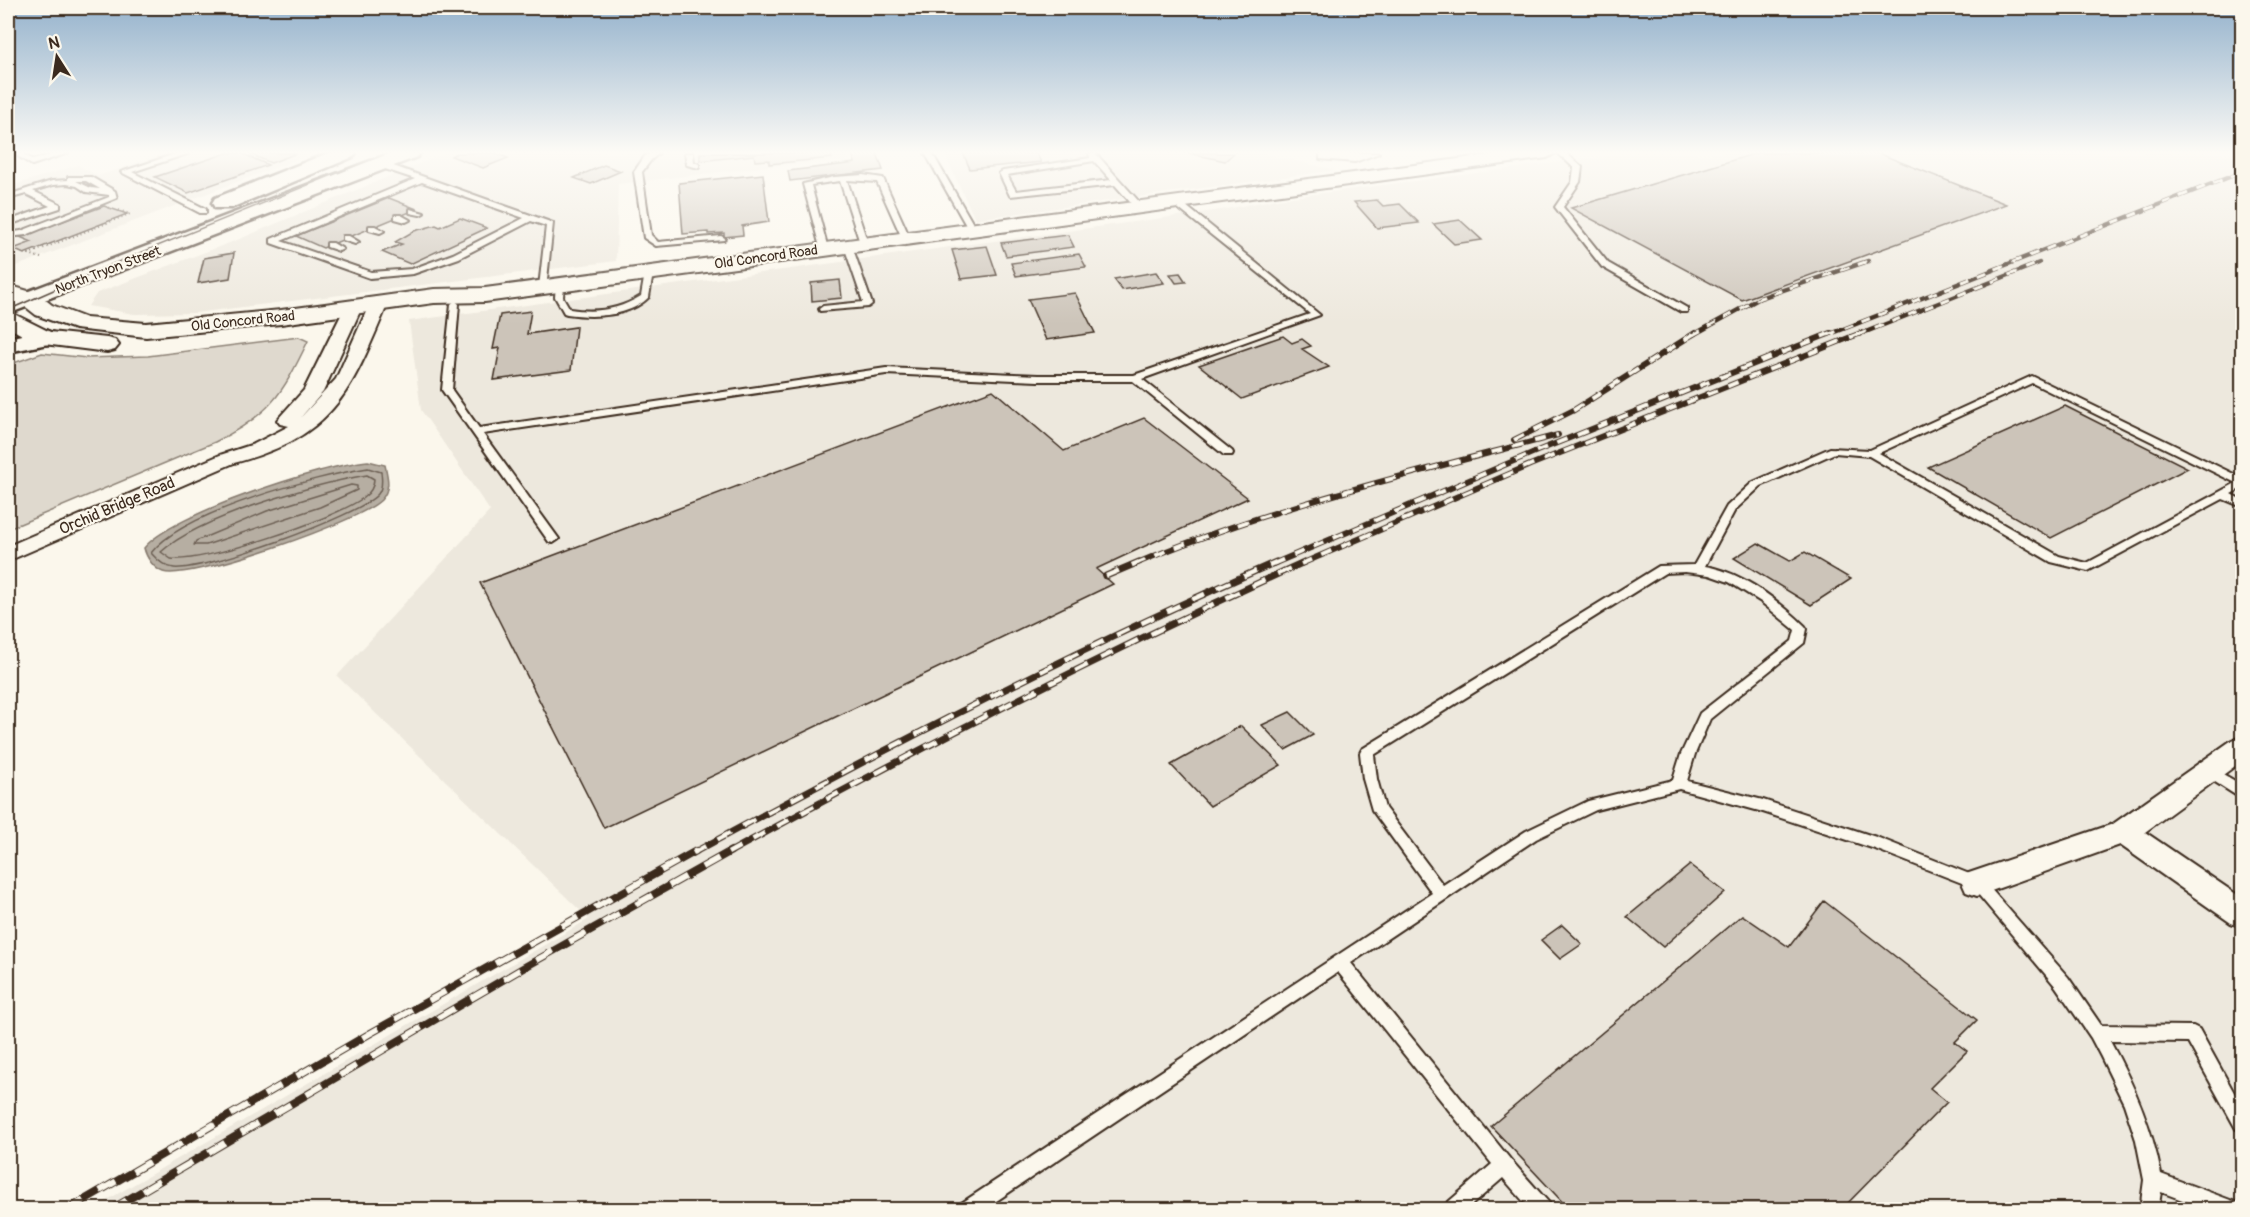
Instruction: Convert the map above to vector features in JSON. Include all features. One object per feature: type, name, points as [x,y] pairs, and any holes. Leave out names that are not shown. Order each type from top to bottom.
[{"type":"main road","name":"North Tryon Street","points":[[8,284],[206,210]]},
{"type":"main road","name":"North Tryon Street","points":[[15,299],[259,210]]},
{"type":"main road","points":[[8,345],[44,338]]},
{"type":"street","name":"Old Concord Road","points":[[377,309],[455,304],[485,295],[1126,210]]},
{"type":"street","name":"Old Concord Road","points":[[8,318],[44,338],[96,345],[164,344],[377,309],[449,294],[485,295]]},
{"type":"street","name":"Old Concord Road","points":[[15,299],[83,324],[146,330],[350,313]]},
{"type":"street","name":"Orchid Bridge Road","points":[[8,554],[278,439],[327,404],[348,376],[377,309]]},
{"type":"street","name":"Orchid Bridge Road","points":[[227,459],[282,424],[307,401],[350,313]]},
{"type":"street","points":[[1977,883],[2123,832],[2242,747]]},
{"type":"street","points":[[2123,832],[2242,914]]},
{"type":"lane","points":[[8,223],[46,210]]},
{"type":"lane","points":[[8,235],[22,233],[86,210]]},
{"type":"lane","points":[[355,210],[274,241],[370,275],[413,271],[456,256],[530,218]]},
{"type":"lane","points":[[507,210],[550,225],[552,286],[567,311],[586,314],[633,306],[645,297],[649,273]]},
{"type":"lane","points":[[643,210],[647,236],[656,244],[721,238]]},
{"type":"lane","points":[[813,210],[824,249]]},
{"type":"lane","points":[[824,309],[868,304],[849,210]]},
{"type":"lane","points":[[895,210],[906,238]]},
{"type":"lane","points":[[961,210],[972,229]]},
{"type":"lane","points":[[476,432],[886,371],[1038,378],[1135,378],[1316,315],[1185,210]]},
{"type":"lane","points":[[1561,210],[1605,265],[1684,310]]},
{"type":"lane","points":[[346,238],[355,242]]},
{"type":"lane","points":[[330,245],[339,249]]},
{"type":"lane","points":[[455,304],[447,390],[553,539]]},
{"type":"lane","points":[[1135,378],[1228,453]]},
{"type":"lane","points":[[1871,453],[2032,379],[2242,483]]},
{"type":"lane","points":[[1697,570],[1731,508],[1757,484],[1834,450],[1871,453],[2055,559],[2088,567],[2242,483]]},
{"type":"lane","points":[[2222,494],[2242,504]]},
{"type":"lane","points":[[1442,895],[1379,810],[1370,779],[1367,753],[1663,569],[1697,570],[1723,575],[1789,616],[1801,629],[1798,643],[1705,716],[1688,754],[1679,784]]},
{"type":"lane","points":[[2209,771],[2242,792]]},
{"type":"lane","points":[[966,1209],[1531,836],[1593,805],[1679,784],[1763,806],[1879,843],[1977,883],[2062,982],[2097,1033],[2126,1087],[2147,1142],[2153,1180],[2149,1209]]},
{"type":"lane","points":[[1340,962],[1504,1165],[1544,1209]]},
{"type":"lane","points":[[2097,1033],[2193,1034],[2242,1123]]},
{"type":"lane","points":[[1452,1209],[1504,1165]]},
{"type":"lane","points":[[2153,1180],[2235,1209]]},
{"type":"path","points":[[41,258],[29,254],[130,214],[118,210]]},
{"type":"shaded area","points":[[8,210],[164,210],[17,266],[8,260]]},
{"type":"shaded area","points":[[309,210],[617,210],[616,261],[195,313],[134,314],[88,306],[97,293]]},
{"type":"shaded area","points":[[971,210],[1043,210],[975,219]]},
{"type":"shaded area","points":[[1221,210],[2242,210],[2242,1209],[90,1210],[589,919],[337,676],[490,511],[421,410],[409,321]]},
{"type":"shaded area","points":[[299,337],[308,341],[282,390],[262,412],[234,432],[8,529],[8,365],[42,353],[87,358],[148,356]]},
{"type":"water","points":[[368,461],[385,465],[387,488],[381,500],[342,521],[310,534],[239,559],[206,568],[179,572],[163,572],[151,562],[145,551],[144,548],[160,535],[184,521],[249,493],[347,464]]},
{"type":"building","points":[[94,210],[115,210],[127,214],[24,254],[13,249],[32,242],[20,237]]},
{"type":"building","points":[[360,210],[415,210],[323,248],[296,236]]},
{"type":"building","points":[[681,210],[767,210],[769,222],[742,226],[743,235],[724,237],[724,233],[708,234],[708,232],[683,234]]},
{"type":"building","points":[[1361,210],[1406,210],[1419,223],[1377,228]]},
{"type":"building","points":[[1574,210],[1990,210],[1742,300]]},
{"type":"building","points":[[460,218],[487,228],[410,264],[382,252],[402,244],[395,242],[414,231],[436,225],[440,227]]},
{"type":"building","points":[[1460,220],[1482,240],[1454,244],[1433,224]]},
{"type":"building","points":[[1068,235],[1074,247],[1006,256],[1001,243]]},
{"type":"building","points":[[987,246],[997,275],[961,279],[952,250]]},
{"type":"building","points":[[234,253],[230,278],[198,283],[204,258]]},
{"type":"building","points":[[1079,254],[1086,267],[1016,276],[1011,263]]},
{"type":"building","points":[[1156,272],[1164,283],[1122,290],[1114,279]]},
{"type":"building","points":[[1180,273],[1186,282],[1176,283],[1170,274]]},
{"type":"building","points":[[840,280],[842,298],[812,301],[811,283]]},
{"type":"building","points":[[1075,293],[1095,333],[1046,340],[1028,299]]},
{"type":"building","points":[[531,311],[527,334],[576,327],[571,370],[494,380],[500,348],[493,349],[500,315]]},
{"type":"building","points":[[1283,336],[1292,343],[1302,339],[1311,346],[1302,349],[1329,367],[1242,399],[1199,365]]},
{"type":"building","points":[[993,390],[1064,451],[1144,418],[1248,498],[1096,569],[1113,584],[604,828],[480,583]]},
{"type":"building","points":[[2065,406],[2188,468],[2051,538],[1928,467]]},
{"type":"building","points":[[1758,543],[1790,561],[1805,552],[1851,579],[1811,605],[1734,558]]},
{"type":"building","points":[[1290,712],[1313,735],[1285,750],[1262,725]]},
{"type":"building","points":[[1241,726],[1281,765],[1210,806],[1171,765]]},
{"type":"building","points":[[1690,865],[1725,892],[1663,947],[1627,917]]},
{"type":"building","points":[[1824,901],[1977,1020],[1955,1042],[1967,1051],[1930,1088],[1947,1102],[1841,1210],[1570,1210],[1491,1126],[1742,915],[1789,947]]},
{"type":"building","points":[[1562,925],[1582,944],[1560,959],[1541,940]]},
{"type":"tram line","points":[[8,310],[247,210]]},
{"type":"railway","points":[[1828,335],[2146,210]]},
{"type":"railway","points":[[1693,335],[1760,298],[1868,261]]},
{"type":"railway","points":[[1858,335],[2039,263]]},
{"type":"railway","points":[[1514,440],[1574,410],[1695,333]]},
{"type":"railway","points":[[1273,564],[1537,451],[1831,333]]},
{"type":"railway","points":[[1301,564],[1530,465],[1861,333]]},
{"type":"railway","points":[[1135,564],[1186,543],[1291,508],[1397,477],[1558,435]]},
{"type":"railway","points":[[1106,576],[1139,562]]},
{"type":"railway","points":[[693,853],[1054,665],[1276,562]]},
{"type":"railway","points":[[728,853],[1013,702],[1158,630],[1304,562]]},
{"type":"railway","points":[[67,1210],[369,1034],[696,851]]},
{"type":"railway","points":[[110,1210],[523,968],[731,851]]}]
